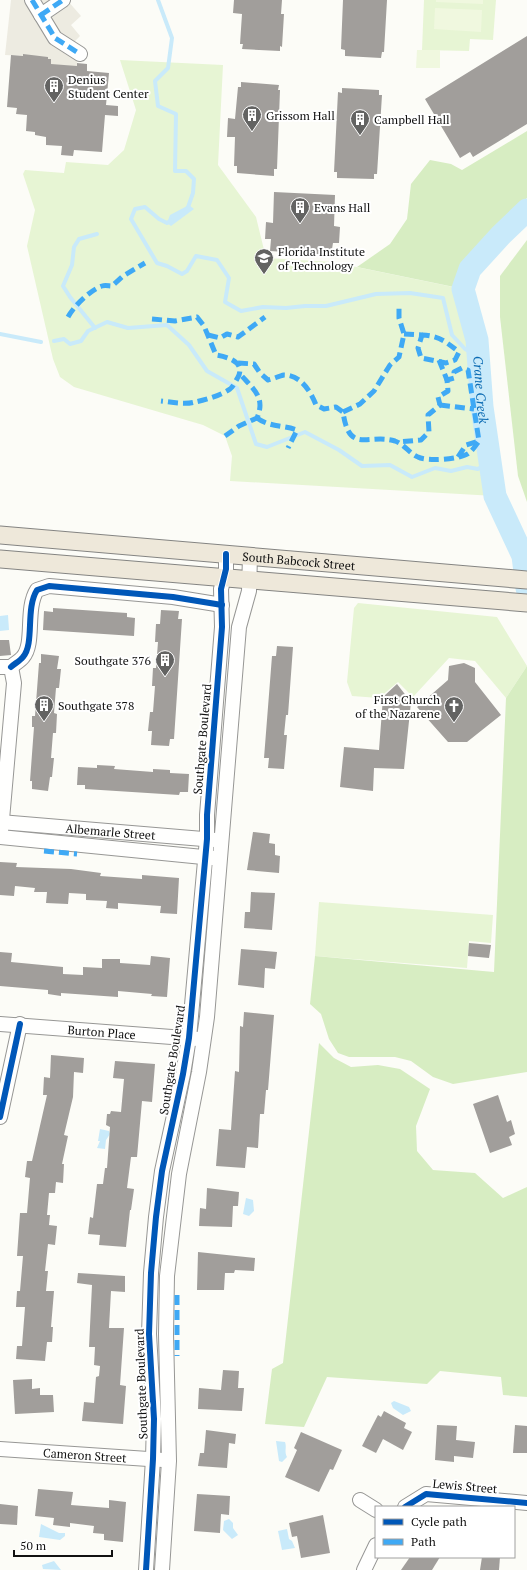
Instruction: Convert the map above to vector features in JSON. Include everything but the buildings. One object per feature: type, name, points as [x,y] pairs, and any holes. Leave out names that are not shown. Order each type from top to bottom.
[{"type":"main road","name":"South Babcock Street","points":[[0,535],[527,580]]},
{"type":"main road","name":"South Babcock Street","points":[[0,559],[527,603]]},
{"type":"street","points":[[32,0],[55,38],[80,54]]},
{"type":"street","points":[[41,15],[63,0]]},
{"type":"street","name":"Southgate Boulevard","points":[[146,1570],[153,1459],[154,1415],[149,1334],[151,1273],[162,1171],[183,1074],[188,1038],[207,839],[207,815],[222,627],[221,589],[224,577],[226,554]]},
{"type":"street","points":[[162,1570],[169,1461],[166,1334],[167,1276],[179,1174],[204,1039],[239,627],[250,579],[250,556]]},
{"type":"street","points":[[0,837],[14,683],[5,667],[24,657],[28,643],[31,599],[37,590],[49,586],[173,597],[222,605]]},
{"type":"street","name":"Albemarle Street","points":[[1,822],[221,840]]},
{"type":"street","points":[[75,845],[76,828]]},
{"type":"street","points":[[159,852],[160,835]]},
{"type":"street","name":"Albemarle Street","points":[[0,837],[220,859]]},
{"type":"street","name":"Burton Place","points":[[0,1024],[20,1024],[204,1039]]},
{"type":"street","points":[[0,1117],[20,1024]]},
{"type":"street","name":"Cameron Street","points":[[0,1449],[169,1461]]},
{"type":"street","name":"Lewis Street","points":[[407,1506],[426,1494],[527,1503]]},
{"type":"street","points":[[360,1500],[375,1509]]},
{"type":"street","points":[[364,1570],[375,1547]]},
{"type":"green space","points":[[424,0],[496,0],[493,40],[470,39],[469,51],[422,50]]},
{"type":"green space","points":[[436,0],[483,0],[483,4],[436,2]]},
{"type":"green space","points":[[435,8],[482,10],[481,32],[434,29]]},
{"type":"green space","points":[[417,50],[440,50],[440,68],[416,68]]},
{"type":"green space","points":[[120,60],[223,65],[218,165],[256,217],[266,258],[332,262],[463,289],[477,340],[482,407],[495,496],[230,481],[232,456],[225,436],[203,425],[74,387],[60,377],[53,359],[27,246],[35,210],[23,174],[25,170],[64,173],[66,162],[108,165],[124,150],[136,110]]},
{"type":"green space","points":[[527,131],[527,198],[465,260],[454,287],[357,267],[390,244],[407,219],[411,184],[430,160],[451,164],[462,170]]},
{"type":"green space","points":[[527,240],[527,502],[518,476],[500,317],[500,276]]},
{"type":"green space","points":[[358,603],[497,617],[527,666],[506,698],[475,661],[449,658],[413,697],[398,682],[379,698],[352,696],[347,682],[354,608]]},
{"type":"green space","points":[[527,666],[527,1072],[453,1084],[433,1077],[411,1061],[395,1057],[349,1057],[338,1053],[329,1039],[321,1014],[310,1004],[315,956],[494,972],[506,698]]},
{"type":"green space","points":[[319,902],[493,915],[491,943],[469,941],[467,968],[315,956]]},
{"type":"green space","points":[[319,1043],[334,1058],[351,1067],[378,1065],[400,1069],[430,1089],[416,1126],[417,1151],[433,1170],[475,1173],[503,1198],[527,1187],[527,1397],[503,1395],[501,1377],[440,1371],[427,1384],[327,1377],[304,1427],[265,1424],[272,1369],[283,1363]]},
{"type":"shaded area","points":[[11,0],[67,0],[81,16],[71,25],[80,36],[75,41],[83,52],[77,57],[77,70],[69,66],[61,65],[50,68],[51,59],[48,59],[48,57],[5,55]]},
{"type":"water","points":[[189,205],[194,209],[171,226],[167,223],[170,215]]},
{"type":"water","points":[[8,615],[9,630],[0,631],[0,616]]},
{"type":"water","points":[[100,1129],[109,1131],[110,1134],[106,1140],[105,1149],[97,1148],[100,1141],[98,1141]]},
{"type":"water","points":[[246,1198],[253,1200],[254,1211],[249,1216],[243,1214]]},
{"type":"water","points":[[394,1401],[409,1407],[411,1411],[403,1415],[393,1408],[391,1403]]},
{"type":"water","points":[[276,1441],[285,1442],[287,1457],[282,1462],[279,1461]]},
{"type":"water","points":[[229,1519],[233,1523],[233,1528],[238,1535],[232,1539],[223,1530],[224,1521]]},
{"type":"water","points":[[41,1524],[59,1533],[65,1533],[65,1536],[60,1540],[39,1537]]},
{"type":"water","points":[[287,1529],[289,1539],[292,1541],[295,1548],[282,1550],[278,1531]]},
{"type":"water","points":[[54,1561],[61,1570],[43,1569],[42,1565]]},
{"type":"waterway","points":[[158,0],[172,38],[168,68],[155,81],[158,106],[176,114],[175,171],[186,171],[194,179],[193,193],[187,210]]},
{"type":"waterway","points":[[172,220],[167,223],[159,219],[145,207],[135,209],[131,219],[157,263],[167,266],[182,274],[187,271],[196,256],[217,260],[229,278],[225,302],[241,311],[263,307],[286,308],[326,306],[376,294],[410,293],[443,298],[452,335],[465,349],[478,356]]},
{"type":"waterway","name":"Crane Creek","points":[[527,210],[501,235],[470,269],[463,289],[477,340],[482,407],[495,496],[523,556],[527,588]]},
{"type":"waterway","points":[[95,328],[63,286],[72,265],[74,247],[79,239],[97,234]]},
{"type":"waterway","points":[[54,341],[64,339],[70,344],[81,341],[88,331],[107,322],[128,328],[167,325],[189,345],[207,371],[237,388],[256,444],[267,447],[305,432],[339,450],[362,466],[390,465],[412,477],[435,468],[451,471],[467,467],[478,469],[490,460]]},
{"type":"waterway","points":[[0,334],[41,342]]},
{"type":"marked path","points":[[32,0],[55,38],[80,54]]},
{"type":"marked path","points":[[41,15],[63,0]]},
{"type":"marked path","points":[[68,317],[78,303],[92,291],[102,286],[112,286],[123,276],[145,263]]},
{"type":"marked path","points":[[343,412],[360,404],[374,391],[390,365],[399,357],[404,334],[399,318],[399,305]]},
{"type":"marked path","points":[[152,319],[175,321],[197,317],[204,326],[216,355],[231,359],[240,369],[240,373],[232,387],[218,395],[191,403],[161,401]]},
{"type":"marked path","points":[[208,335],[220,338],[227,334],[238,337],[265,317]]},
{"type":"marked path","points":[[404,334],[422,335],[418,348],[421,358],[446,363],[455,360],[459,352],[454,348],[437,338],[422,335]]},
{"type":"marked path","points":[[439,360],[447,380]]},
{"type":"marked path","points":[[238,363],[254,364],[260,373],[268,380],[284,375],[300,381],[308,390],[316,405],[324,409],[336,407],[343,412],[350,434],[355,438],[361,440],[385,439],[395,441],[415,456],[422,459],[436,460],[465,455],[469,453],[479,441],[468,370],[462,368],[454,372],[454,378],[447,380],[448,391],[438,397],[440,405],[428,415],[429,432],[421,440],[397,442]]},
{"type":"marked path","points":[[225,436],[239,426],[257,418],[259,411],[260,404],[257,394],[240,374]]},
{"type":"marked path","points":[[440,405],[474,409]]},
{"type":"marked path","points":[[257,418],[266,423],[297,430],[288,448]]},
{"type":"marked path","points":[[458,457],[466,445],[479,441]]},
{"type":"marked path","points":[[44,851],[77,854]]},
{"type":"marked path","points":[[177,1295],[177,1356]]},
{"type":"cycle path","points":[[146,1570],[154,1419],[149,1334],[151,1273],[162,1171],[183,1074],[189,1038],[207,839],[207,815],[222,627],[221,589],[226,569],[226,554]]},
{"type":"cycle path","points":[[11,667],[22,658],[27,651],[33,598],[37,590],[49,586],[173,597],[222,605]]},
{"type":"cycle path","points":[[0,1117],[20,1024]]},
{"type":"cycle path","points":[[407,1506],[426,1494],[527,1503]]},
{"type":"place","name":"Denius Student Center","points":[[54,103]]},
{"type":"place","name":"Grissom Hall","points":[[252,132]]},
{"type":"place","name":"Campbell Hall","points":[[360,136]]},
{"type":"place","name":"Evans Hall","points":[[300,224]]},
{"type":"place","name":"Florida Institute of Technology","points":[[264,275]]},
{"type":"place","name":"Southgate 376","points":[[165,677]]},
{"type":"place","name":"Southgate 378","points":[[44,722]]},
{"type":"place","name":"First Church of the Nazarene","points":[[454,723]]}]
